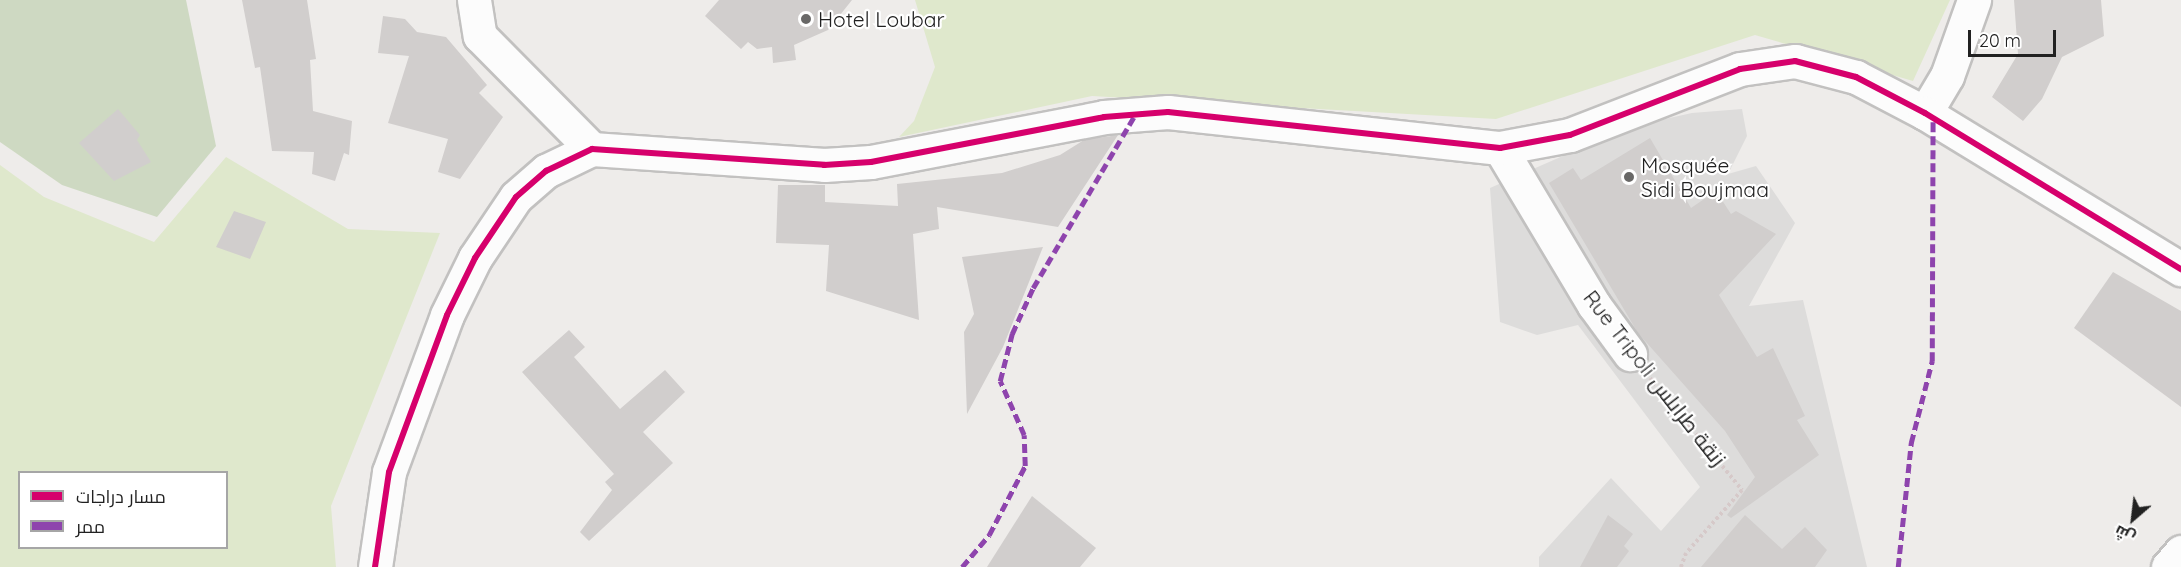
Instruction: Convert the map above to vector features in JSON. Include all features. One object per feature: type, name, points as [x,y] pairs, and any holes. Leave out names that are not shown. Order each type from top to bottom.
[{"type":"street","points":[[474,0],[480,36],[592,149]]},
{"type":"street","points":[[1925,113],[1951,67],[1974,0]]},
{"type":"street","points":[[375,567],[389,472],[447,315],[475,258],[516,196],[546,171],[592,149],[824,165],[871,162],[1104,117],[1168,112],[1500,148],[1570,135],[1766,62],[1826,66],[1925,113],[2181,269]]},
{"type":"street","name":"Rue Tripoli زنقة طرابلس","points":[[1500,148],[1594,305],[1630,354]]},
{"type":"street","points":[[2168,567],[2181,552]]},
{"type":"shaded area","points":[[1742,109],[1747,136],[1728,174],[1756,166],[1795,223],[1749,306],[1803,300],[1867,567],[1539,567],[1539,557],[1611,478],[1661,531],[1700,487],[1578,325],[1537,335],[1500,322],[1490,188],[1629,127],[1692,113]]},
{"type":"green space","points":[[0,0],[186,0],[216,146],[157,217],[62,185],[0,142]]},
{"type":"green space","points":[[915,0],[1950,0],[1913,81],[1755,35],[1496,119],[1092,96],[899,137],[914,121],[935,67]]},
{"type":"green space","points":[[226,157],[348,229],[440,233],[331,506],[336,567],[0,567],[0,165],[44,197],[154,242]]},
{"type":"building","points":[[242,0],[307,0],[316,59],[310,60],[313,111],[352,121],[349,155],[344,153],[335,181],[312,174],[314,152],[272,151],[260,67],[255,68]]},
{"type":"building","name":"Hotel Loubar","points":[[719,0],[852,0],[828,30],[794,45],[796,60],[773,63],[772,47],[757,49],[748,42],[741,49],[705,16]]},
{"type":"building","points":[[2014,0],[2101,0],[2104,36],[2062,57],[2042,99],[2023,121],[1992,97],[2018,54]]},
{"type":"building","points":[[383,16],[405,19],[417,32],[446,37],[487,85],[479,93],[503,117],[460,179],[438,172],[448,139],[388,123],[409,56],[378,53]]},
{"type":"building","points":[[118,109],[140,135],[137,140],[151,162],[114,181],[79,143]]},
{"type":"building","points":[[1118,135],[1058,227],[937,207],[939,229],[913,234],[919,320],[826,291],[829,245],[776,243],[778,185],[825,185],[825,202],[898,206],[897,184],[1002,173],[1060,155],[1084,140]]},
{"type":"building","points":[[1650,138],[1691,208],[1716,191],[1731,214],[1736,211],[1776,234],[1719,295],[1757,357],[1773,348],[1805,416],[1797,420],[1819,455],[1731,518],[1727,515],[1755,477],[1725,431],[1638,333],[1549,183],[1573,168],[1581,180]]},
{"type":"building","points":[[234,211],[266,222],[250,259],[216,247]]},
{"type":"building","points":[[1043,247],[1003,347],[967,414],[964,332],[974,314],[962,257]]},
{"type":"building","points":[[2113,272],[2181,311],[2181,407],[2074,328]]},
{"type":"building","points":[[569,330],[585,347],[574,357],[620,409],[665,370],[685,392],[643,432],[673,463],[589,541],[580,532],[612,490],[605,482],[614,474],[522,372]]},
{"type":"building","points":[[1032,496],[1096,548],[1080,567],[987,567]]},
{"type":"building","points":[[1608,515],[1633,534],[1624,546],[1629,551],[1617,567],[1580,567]]},
{"type":"building","points":[[1745,515],[1782,549],[1805,527],[1827,550],[1815,567],[1701,567]]},
{"type":"marked path","points":[[962,567],[989,535],[1025,466],[1024,435],[1000,381],[1012,334],[1033,288],[1135,115]]},
{"type":"marked path","points":[[1898,567],[1911,443],[1932,361],[1933,117]]},
{"type":"cycle path","points":[[375,567],[389,472],[447,315],[475,258],[516,197],[546,171],[592,149],[824,165],[871,162],[1104,117],[1168,112],[1500,148],[1570,135],[1740,69],[1795,61],[1856,77],[1925,113],[2181,269]]},
{"type":"place","name":"Hotel Loubar","points":[[806,19]]},
{"type":"place","name":"Mosquée Sidi Boujmaa","points":[[1629,177]]}]
